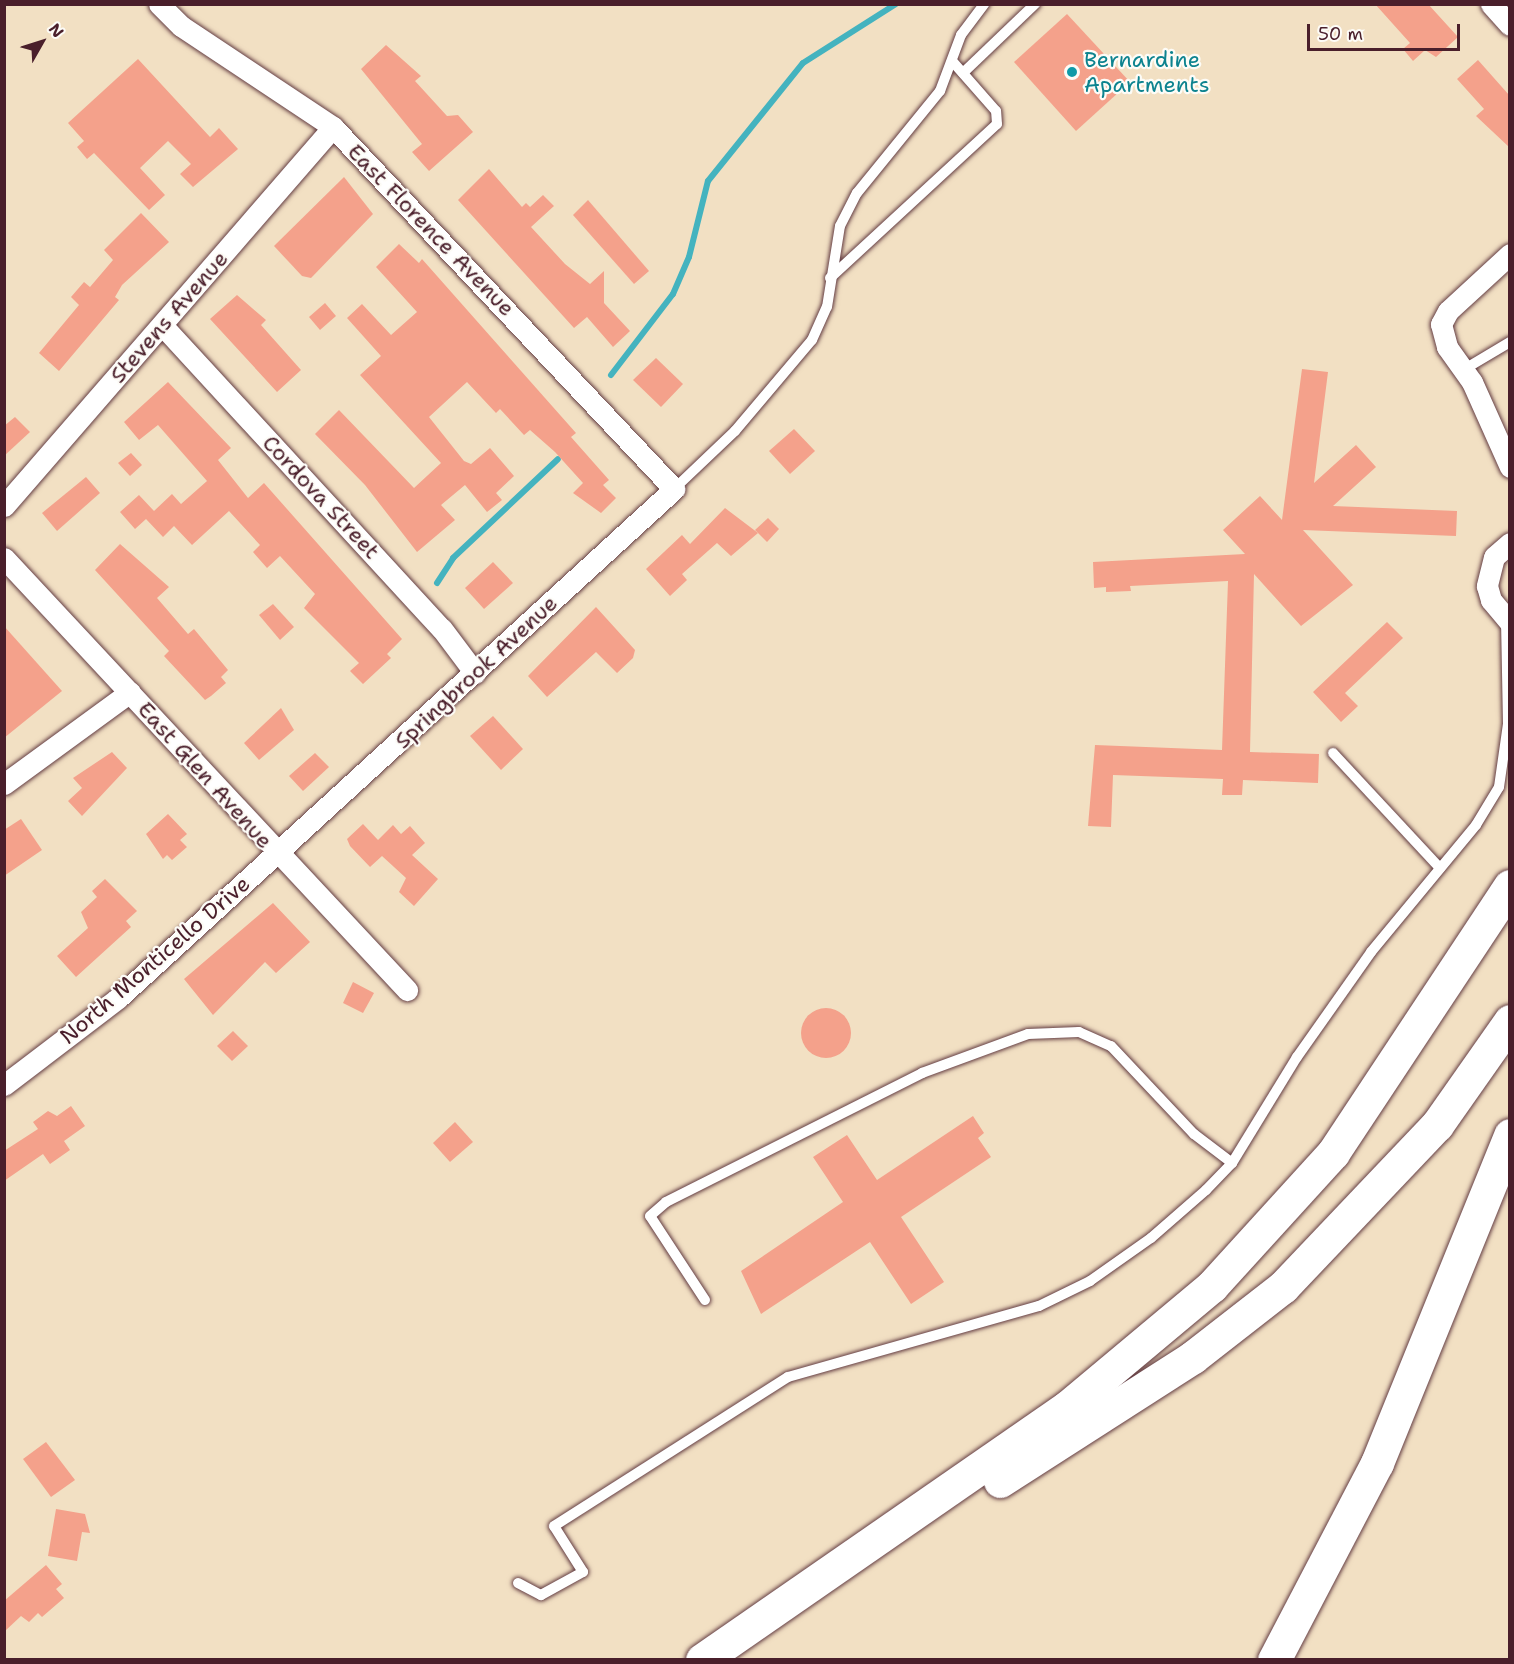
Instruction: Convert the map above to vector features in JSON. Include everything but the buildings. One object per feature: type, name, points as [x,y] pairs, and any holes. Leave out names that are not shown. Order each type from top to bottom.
[{"type":"highway","points":[[702,1659],[1057,1415],[1212,1286],[1333,1153],[1509,885]]},
{"type":"highway","points":[[734,1659],[1194,1357],[1283,1287],[1437,1125],[1509,1021]]},
{"type":"highway","points":[[1274,1659],[1377,1463],[1509,1134]]},
{"type":"street","name":"East Florence Avenue","points":[[159,4],[189,32],[333,128],[674,489]]},
{"type":"street","points":[[1491,4],[1509,25]]},
{"type":"street","name":"Stevens Avenue","points":[[4,506],[333,128]]},
{"type":"street","points":[[1509,254],[1448,311],[1441,324],[1447,346],[1463,370],[1509,468]]},
{"type":"street","name":"Cordova Street","points":[[162,325],[442,629],[475,673]]},
{"type":"street","name":"Springbrook Avenue","points":[[276,854],[674,489]]},
{"type":"street","points":[[1507,621],[1487,585],[1494,557],[1508,540]]},
{"type":"street","name":"East Glen Avenue","points":[[7,566],[130,692],[276,854],[407,990]]},
{"type":"street","points":[[4,784],[130,692]]},
{"type":"street","name":"North Monticello Drive","points":[[4,1085],[117,998],[276,854]]},
{"type":"lane","points":[[674,489],[794,367],[827,307],[840,226],[857,193],[940,91],[952,61],[984,4]]},
{"type":"lane","points":[[963,73],[1035,4]]},
{"type":"lane","points":[[830,278],[990,136],[996,111],[952,61]]},
{"type":"lane","points":[[1463,370],[1509,342]]},
{"type":"lane","points":[[518,1583],[541,1595],[583,1572],[554,1526],[788,1377],[1039,1306],[1090,1281],[1151,1238],[1232,1163],[1303,1047],[1499,787],[1508,705],[1507,621]]},
{"type":"lane","points":[[1333,753],[1440,867]]},
{"type":"lane","points":[[705,1299],[650,1216],[666,1202],[922,1073],[1028,1035],[1079,1032],[1111,1046],[1194,1134],[1232,1163]]},
{"type":"waterway","points":[[611,375],[673,294],[689,257],[708,181],[803,63],[896,4]]},
{"type":"waterway","points":[[437,583],[453,558],[558,459]]},
{"type":"place","name":"Bernardine Apartments","points":[[1072,72]]}]
